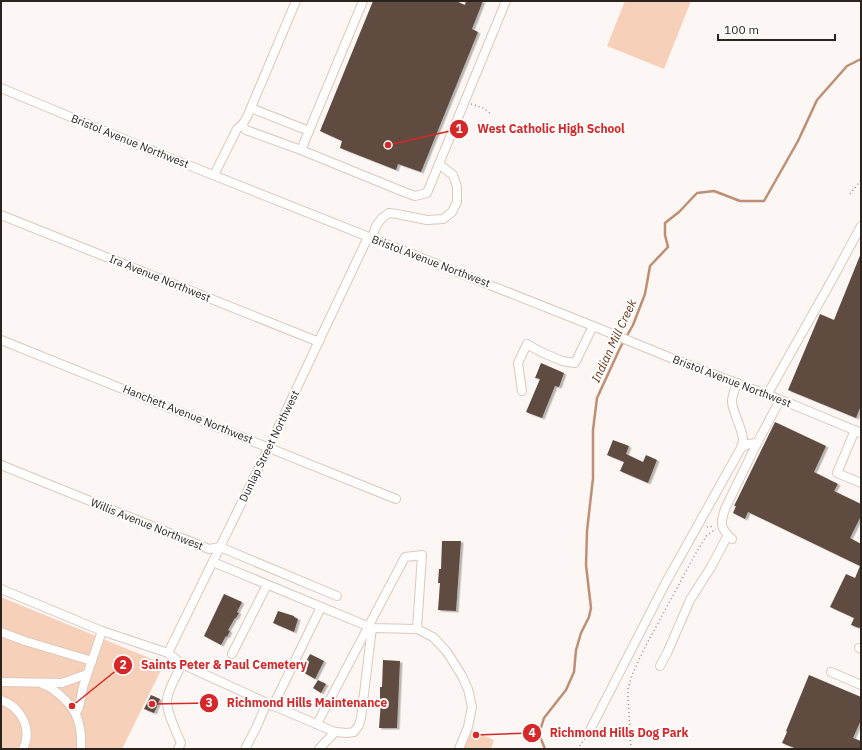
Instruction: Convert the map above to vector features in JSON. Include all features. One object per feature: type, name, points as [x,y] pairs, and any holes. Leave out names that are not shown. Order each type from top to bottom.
[{"type":"street","points":[[214,175],[237,129],[242,125],[247,117],[296,1]]},
{"type":"street","points":[[300,150],[363,1]]},
{"type":"street","points":[[242,125],[246,130],[404,192],[415,196],[427,193],[506,1]]},
{"type":"street","name":"Bristol Avenue Northwest","points":[[1,88],[370,238],[738,383],[858,432]]},
{"type":"street","points":[[251,108],[309,131]]},
{"type":"street","name":"Dunlap Street Northwest","points":[[168,654],[376,226],[382,218],[389,213],[427,220],[443,219],[452,212],[457,202],[457,187],[453,176],[439,164]]},
{"type":"street","name":"Ira Avenue Northwest","points":[[1,215],[319,342]]},
{"type":"street","points":[[767,395],[861,226]]},
{"type":"street","points":[[522,391],[518,363],[527,344],[562,361],[575,362],[594,326]]},
{"type":"street","name":"Hanchett Avenue Northwest","points":[[1,340],[396,499]]},
{"type":"street","points":[[589,732],[665,584],[741,448],[743,442],[742,435],[732,402],[738,383]]},
{"type":"street","points":[[660,666],[690,600],[730,537],[724,531],[722,525],[725,509],[780,400]]},
{"type":"street","points":[[858,432],[837,473],[861,483]]},
{"type":"street","points":[[741,448],[748,444],[757,443]]},
{"type":"street","name":"Willis Avenue Northwest","points":[[1,465],[209,549],[220,547],[337,596]]},
{"type":"street","points":[[317,724],[370,628],[406,557],[422,555],[417,629]]},
{"type":"street","points":[[213,562],[370,628],[417,629],[433,637],[447,652],[468,689],[472,707],[468,727],[459,749]]},
{"type":"street","points":[[232,654],[267,585]]},
{"type":"street","points":[[1,589],[102,631],[168,654],[182,664],[270,705],[335,732],[354,732],[359,725],[370,628]]},
{"type":"street","points":[[245,749],[270,705],[321,607]]},
{"type":"street","points":[[76,713],[79,707],[87,674],[102,631]]},
{"type":"street","points":[[1,632],[25,641],[92,661]]},
{"type":"street","points":[[178,749],[181,744],[170,716],[167,700],[168,694],[182,664]]},
{"type":"street","points":[[831,672],[861,685]]},
{"type":"street","points":[[1,682],[62,683],[87,674]]},
{"type":"street","points":[[40,683],[58,693],[70,704],[76,713],[80,733],[81,749]]},
{"type":"street","points":[[1,700],[14,707],[24,720],[26,741],[23,749]]},
{"type":"street","points":[[319,749],[335,732]]},
{"type":"path","points":[[464,102],[483,108],[492,115]]},
{"type":"path","points":[[850,194],[861,180]]},
{"type":"path","points":[[631,749],[628,689],[632,675],[644,649],[696,553],[707,535],[722,525]]},
{"type":"path","points":[[577,749],[589,732]]},
{"type":"shaded area","points":[[625,1],[691,1],[664,69],[607,46]]},
{"type":"shaded area","points":[[1,597],[164,664],[122,749],[1,749]]},
{"type":"shaded area","points":[[471,730],[494,740],[491,749],[463,749]]},
{"type":"building","points":[[373,1],[456,1],[465,5],[466,1],[483,1],[472,29],[478,32],[421,172],[398,164],[396,170],[340,148],[342,141],[320,131]]},
{"type":"building","points":[[861,253],[861,408],[856,418],[788,390],[820,314],[834,320]]},
{"type":"building","points":[[541,363],[564,373],[559,387],[555,386],[542,418],[526,412],[540,379],[535,378]]},
{"type":"building","points":[[775,422],[826,446],[814,472],[838,484],[834,491],[861,504],[861,516],[850,538],[861,544],[861,625],[859,628],[851,625],[854,618],[830,607],[846,574],[855,578],[860,566],[748,512],[745,519],[733,513],[736,506],[734,506]]},
{"type":"building","points":[[613,440],[629,446],[626,454],[643,462],[646,455],[657,460],[648,483],[620,471],[624,462],[607,455]]},
{"type":"building","points":[[442,541],[461,541],[456,611],[438,610],[440,583],[438,583],[439,569],[441,569]]},
{"type":"building","points":[[224,594],[242,602],[237,612],[239,613],[228,630],[230,631],[227,637],[226,636],[221,645],[204,636]]},
{"type":"building","points":[[278,611],[294,616],[298,619],[294,632],[273,623]]},
{"type":"building","points":[[310,654],[324,661],[315,679],[301,671]]},
{"type":"building","points":[[383,660],[400,661],[397,728],[379,728],[381,701],[380,687],[382,687]]},
{"type":"building","points":[[809,675],[861,697],[861,720],[853,738],[861,741],[861,749],[797,749],[782,743]]},
{"type":"building","points":[[318,680],[326,684],[321,693],[313,688]]},
{"type":"building","points":[[151,695],[160,699],[154,713],[144,709]]},
{"type":"waterway","name":"Indian Mill Creek","points":[[545,749],[539,734],[544,718],[566,690],[574,672],[576,650],[591,608],[586,565],[587,531],[593,478],[593,430],[597,398],[620,348],[633,325],[645,294],[650,266],[668,247],[665,235],[665,223],[679,212],[697,193],[714,191],[740,201],[764,201],[798,141],[817,100],[847,66],[861,59]]},
{"type":"place","name":"West Catholic High School","points":[[388,145]]},
{"type":"place","name":"Richmond Hills Maintenance","points":[[152,704]]},
{"type":"place","name":"Saints Peter & Paul Cemetery","points":[[72,706]]},
{"type":"place","name":"Richmond Hills Dog Park","points":[[476,735]]}]
